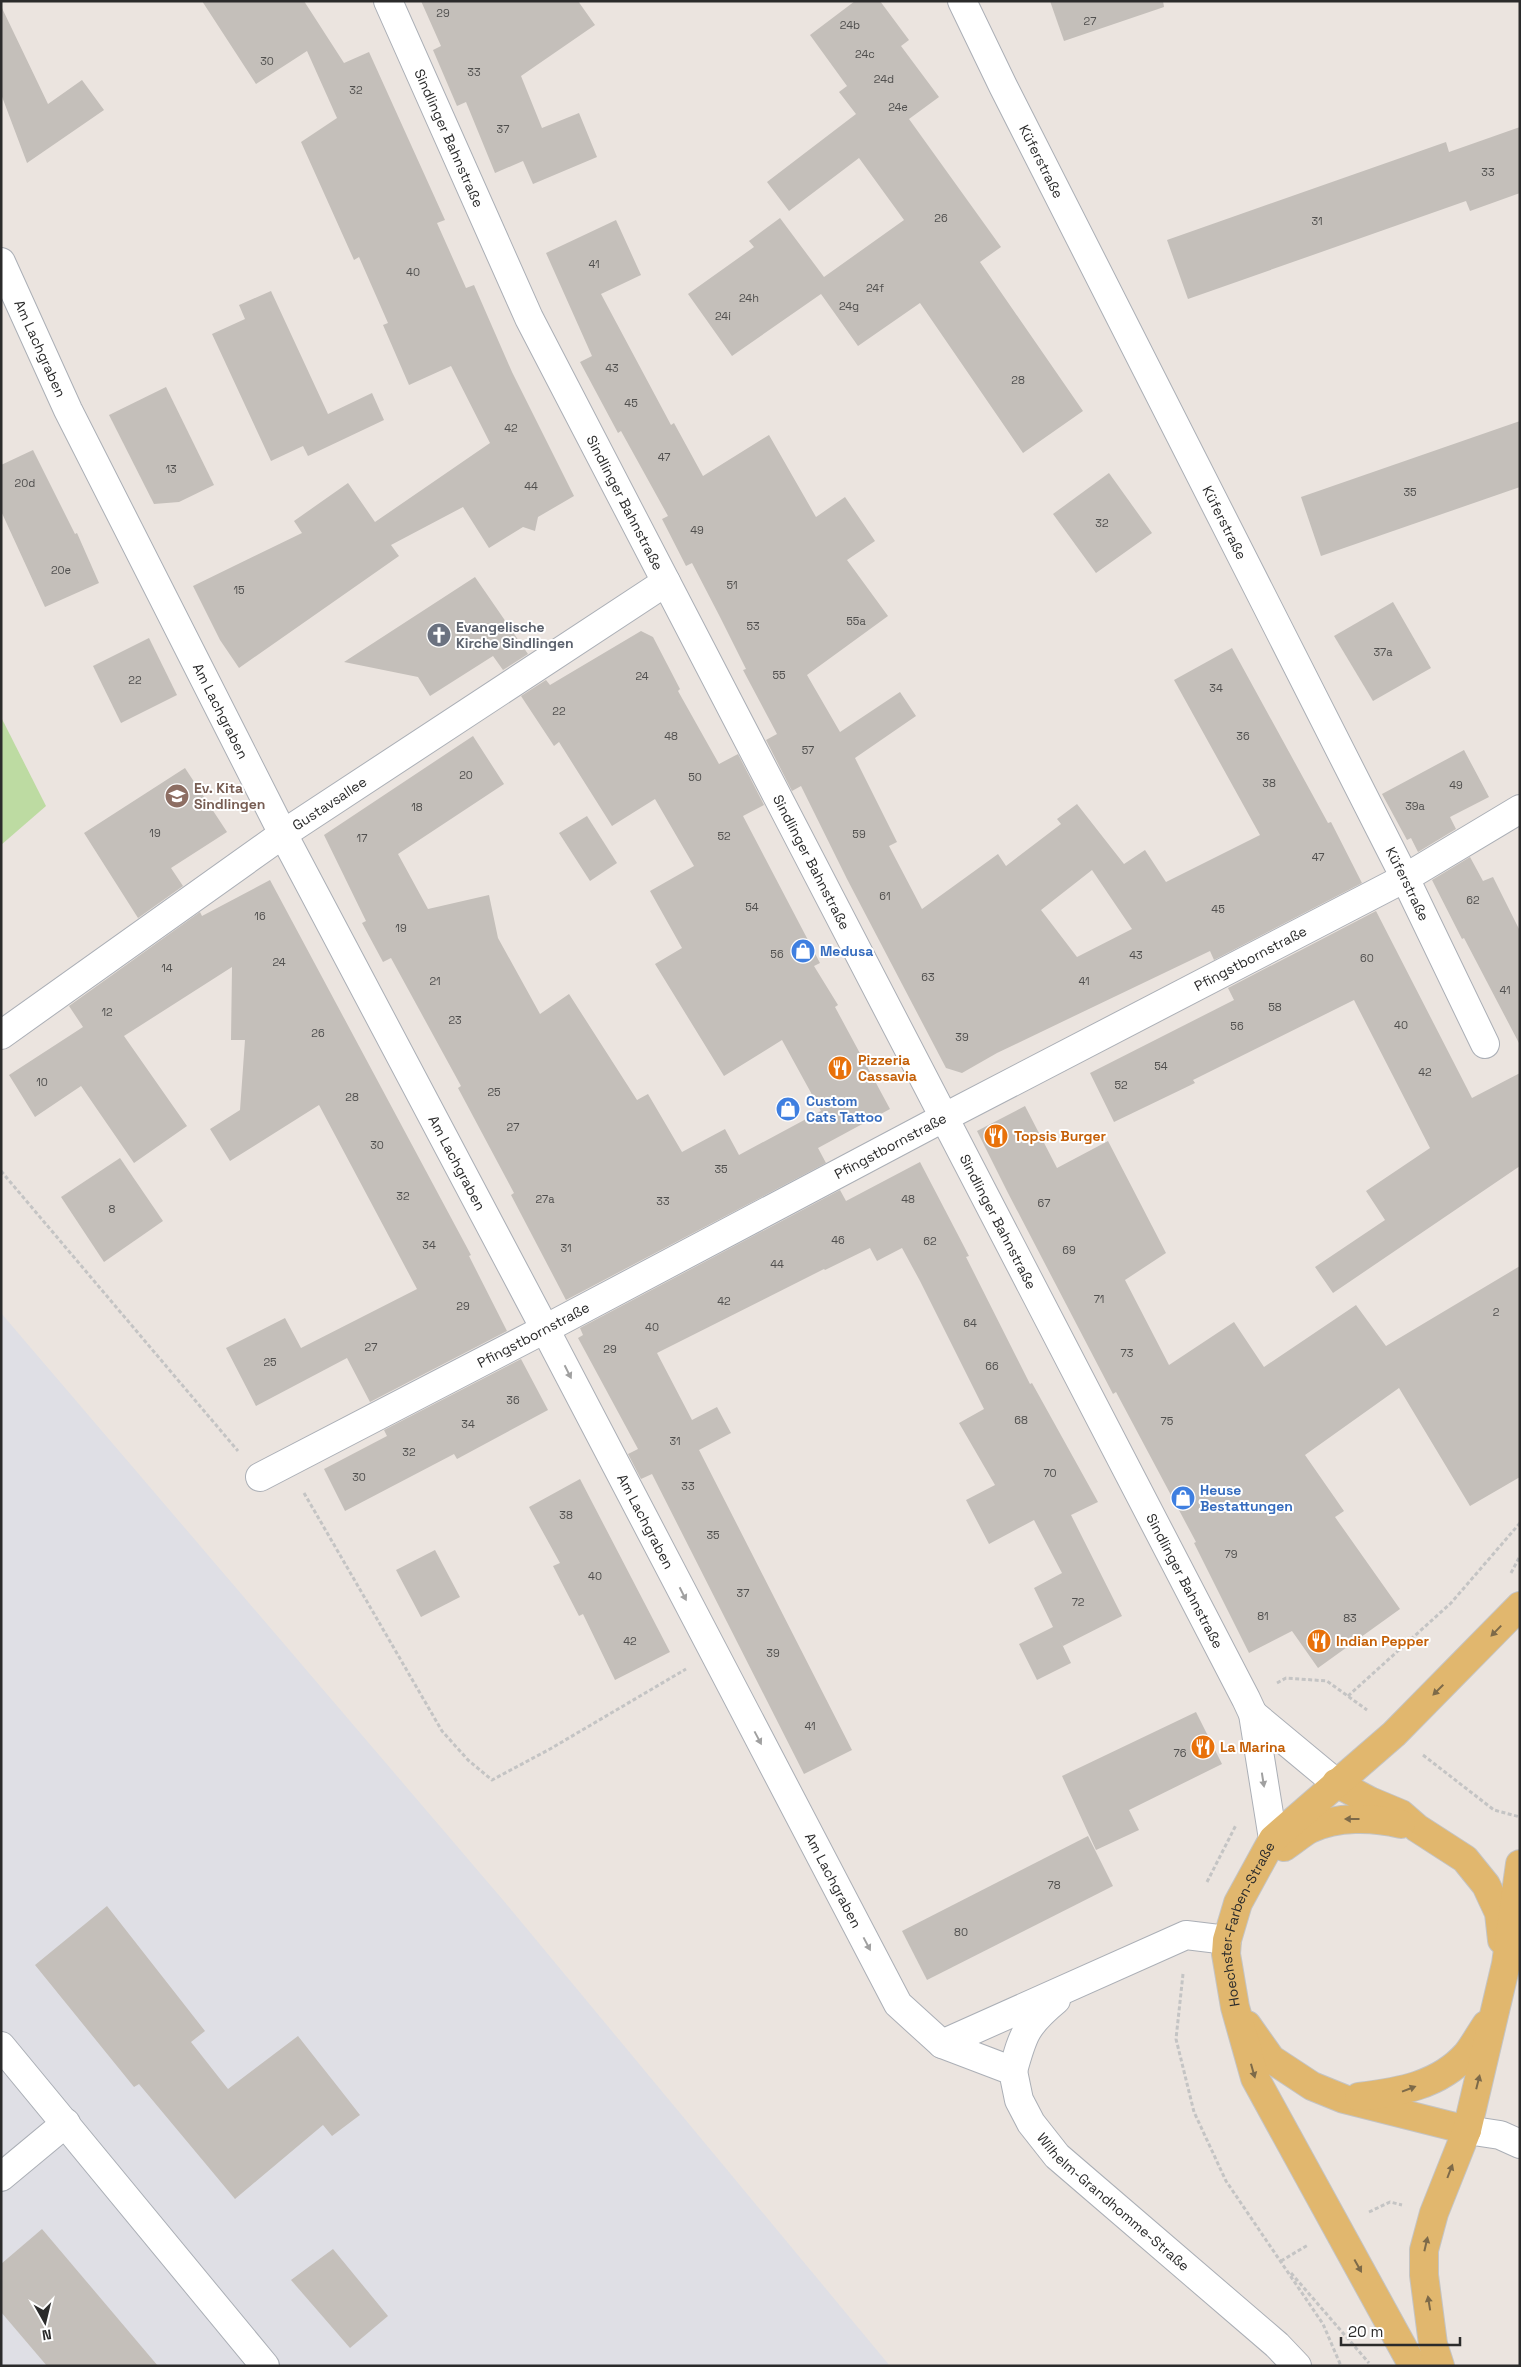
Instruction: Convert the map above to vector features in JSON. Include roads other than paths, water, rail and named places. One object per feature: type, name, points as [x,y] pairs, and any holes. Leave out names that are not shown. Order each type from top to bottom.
[{"type":"main road","name":"Hoechster-Farben-Straße","points":[[1413,2366],[1255,2078],[1235,2007],[1226,1954],[1227,1940],[1238,1903],[1267,1851],[1336,1783],[1394,1734],[1520,1606]]},
{"type":"main road","points":[[1336,1783],[1370,1801],[1401,1814],[1417,1828],[1465,1859],[1486,1885],[1499,1913],[1506,1964]]},
{"type":"main road","points":[[1267,1851],[1310,1829],[1346,1819],[1390,1821],[1417,1828]]},
{"type":"main road","points":[[1440,2366],[1433,2344],[1424,2275],[1424,2250],[1434,2213],[1467,2130],[1506,1964],[1520,1864]]},
{"type":"main road","points":[[1235,2007],[1271,2059],[1312,2086],[1344,2099],[1467,2130]]},
{"type":"main road","points":[[1344,2099],[1401,2092],[1436,2078],[1467,2054],[1495,2011]]},
{"type":"street","name":"Sindlinger Bahnstraße","points":[[388,1],[529,318],[1253,1714],[1267,1851]]},
{"type":"street","name":"Küferstraße","points":[[962,1],[1012,104],[1405,878],[1485,1044]]},
{"type":"street","name":"Am Lachgraben","points":[[1,262],[68,410],[283,834],[546,1329],[898,2004],[942,2044]]},
{"type":"street","name":"Gustavsallee","points":[[1,1035],[283,834],[666,582]]},
{"type":"street","name":"Pfingstbornstraße","points":[[260,1477],[546,1329],[944,1117],[1405,878],[1520,809]]},
{"type":"street","name":"Sindlinger Bahnstraße","points":[[1253,1714],[1336,1783]]},
{"type":"street","points":[[942,2044],[1186,1935],[1227,1940]]},
{"type":"street","points":[[942,2044],[1013,2071],[1021,2042],[1033,2020],[1056,2000],[1090,1977]]},
{"type":"street","points":[[1,2046],[265,2366]]},
{"type":"street","name":"Wilhelm-Grandhomme-Straße","points":[[1013,2071],[1019,2100],[1031,2123],[1057,2156],[1277,2345],[1297,2366]]},
{"type":"street","points":[[1,2177],[66,2123]]},
{"type":"street","points":[[1467,2130],[1500,2135],[1520,2144]]},
{"type":"place","name":"Evangelische Kirche Sindlingen","points":[[439,635]]},
{"type":"place","name":"Ev. Kita Sindlingen","points":[[177,796]]},
{"type":"place","name":"Medusa","points":[[803,951]]},
{"type":"place","name":"Pizzeria Cassavia","points":[[840,1068]]},
{"type":"place","name":"Custom Cats Tattoo","points":[[788,1109]]},
{"type":"place","name":"Topsis Burger","points":[[996,1136]]},
{"type":"place","name":"Heuse Bestattungen","points":[[1183,1498]]},
{"type":"place","name":"Indian Pepper","points":[[1319,1641]]},
{"type":"place","name":"La Marina","points":[[1203,1747]]}]
